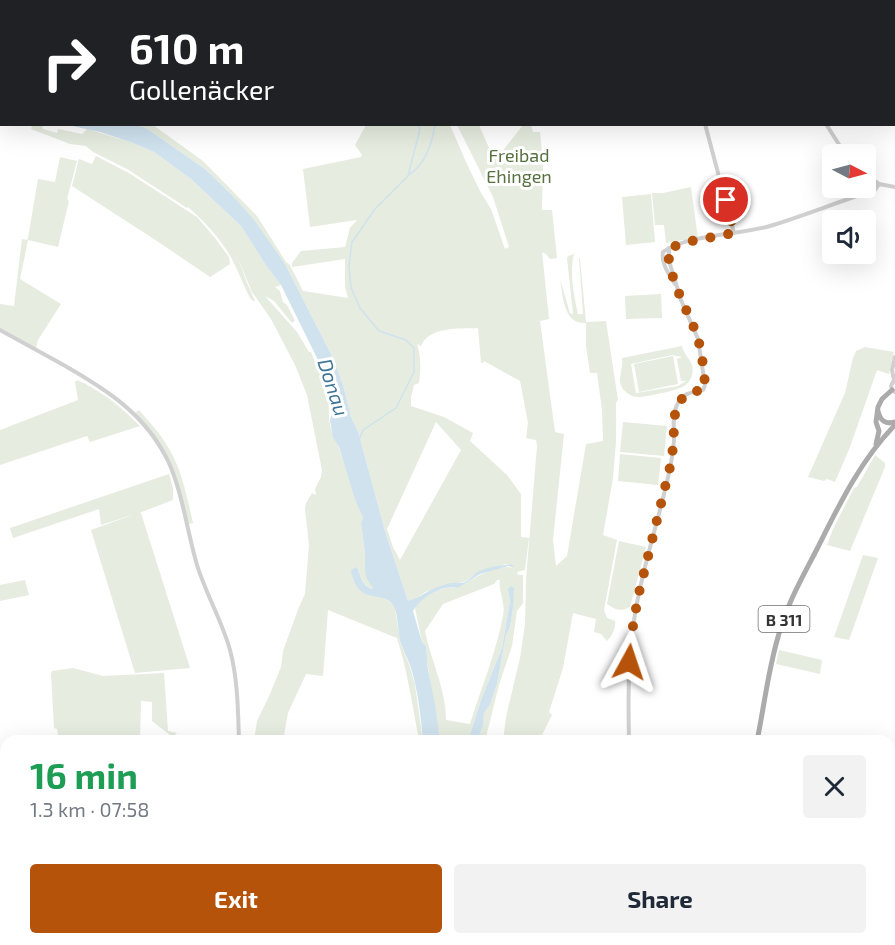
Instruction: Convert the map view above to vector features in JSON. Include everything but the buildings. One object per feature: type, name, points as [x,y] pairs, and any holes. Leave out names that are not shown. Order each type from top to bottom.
[{"type":"main road","points":[[876,446],[879,431],[876,422],[877,409],[882,399],[893,391]]},
{"type":"main road","points":[[877,409],[884,422],[895,424]]},
{"type":"main road","name":"B 311","points":[[758,735],[775,648],[789,606],[858,471],[895,424]]},
{"type":"street","points":[[706,126],[734,233]]},
{"type":"street","points":[[827,126],[839,144]]},
{"type":"street","points":[[876,182],[895,187]]},
{"type":"street","points":[[629,735],[629,682],[635,612],[672,459],[676,406],[686,394],[705,389],[698,339],[662,254],[667,249],[692,241],[770,226],[876,190],[879,184]]},
{"type":"street","points":[[0,330],[120,400],[142,422],[161,448],[176,481],[198,566],[230,649],[235,676],[239,735]]},
{"type":"street","points":[[893,391],[891,386],[895,380],[892,370],[895,357]]},
{"type":"green space","points":[[44,126],[43,129],[57,133],[58,129],[82,134],[87,129],[154,152],[191,179],[241,226],[281,285],[275,287],[280,291],[283,302],[295,321],[292,323],[274,301],[265,296],[297,332],[311,352],[327,392],[331,428],[363,518],[361,523],[365,571],[373,588],[369,588],[364,583],[357,567],[353,580],[383,597],[395,609],[400,642],[415,685],[422,735],[418,735],[397,638],[328,610],[323,676],[306,674],[288,713],[284,735],[255,735],[257,721],[281,667],[283,651],[305,594],[309,545],[305,509],[312,493],[316,495],[315,489],[322,470],[307,395],[295,365],[271,319],[252,292],[237,256],[255,301],[250,298],[225,247],[201,219],[188,207],[86,146],[70,144],[31,129]]},
{"type":"green space","name":"Freibad Ehingen","points":[[139,126],[154,126],[203,161],[257,216],[290,265],[303,291],[348,298],[345,287],[345,259],[292,267],[292,263],[301,251],[345,247],[350,228],[357,220],[310,227],[303,169],[361,157],[355,145],[365,126],[450,126],[480,191],[491,209],[505,249],[509,247],[493,197],[458,126],[479,126],[493,157],[500,154],[522,126],[531,126],[533,132],[540,132],[543,162],[542,210],[552,210],[557,258],[550,259],[542,252],[549,319],[540,321],[555,432],[564,434],[553,540],[556,566],[567,556],[586,444],[603,441],[597,373],[590,373],[586,346],[586,323],[578,322],[568,314],[562,293],[560,279],[570,313],[573,314],[567,258],[574,254],[572,276],[578,314],[583,314],[579,258],[586,322],[606,321],[618,400],[616,403],[613,478],[603,535],[617,540],[604,610],[607,618],[615,621],[615,626],[607,641],[601,634],[594,632],[596,619],[573,613],[563,668],[549,712],[552,715],[542,735],[504,735],[525,624],[526,579],[537,446],[536,440],[526,438],[528,423],[520,381],[484,361],[481,363],[478,328],[445,330],[431,335],[421,346],[417,344],[420,378],[419,383],[414,385],[411,406],[444,417],[473,433],[470,441],[507,475],[521,494],[521,537],[529,538],[525,570],[517,572],[518,575],[523,575],[523,603],[517,611],[512,646],[486,735],[479,735],[484,713],[490,705],[497,684],[513,608],[508,589],[510,601],[502,648],[470,735],[439,735],[426,646],[422,642],[415,608],[428,596],[440,590],[458,588],[492,570],[513,568],[506,564],[487,569],[466,581],[425,592],[414,600],[408,601],[385,531],[358,431],[351,417],[335,362],[285,264],[231,194],[205,169],[146,128]],"holes":[[[436,422],[461,450],[400,560],[387,529]],[[500,580],[504,606],[503,616],[470,724],[446,720],[444,697],[425,631],[443,604]]]},
{"type":"green space","points":[[96,156],[129,173],[197,217],[229,257],[230,264],[210,277],[72,186],[79,159],[92,164]]},
{"type":"green space","points":[[60,157],[77,161],[58,247],[28,240],[20,279],[61,304],[38,340],[36,348],[0,328],[0,304],[14,306],[22,239],[27,240],[28,238],[38,179],[55,182]]},
{"type":"green space","points":[[691,187],[698,239],[666,243],[664,225],[655,225],[652,193]]},
{"type":"green space","points":[[651,194],[655,242],[626,245],[622,197]]},
{"type":"green space","points":[[661,294],[662,318],[626,319],[625,296]]},
{"type":"green space","points":[[682,346],[691,363],[692,375],[688,383],[681,388],[643,397],[630,395],[621,385],[622,358]],"holes":[[[672,355],[682,357],[677,359],[681,381],[686,381],[678,386],[636,393],[631,364]]]},
{"type":"green space","points":[[865,347],[894,352],[889,374],[877,370],[835,482],[808,477],[845,393],[856,351]]},
{"type":"green space","points":[[673,356],[678,384],[639,392],[634,364]]},
{"type":"green space","points":[[77,380],[111,400],[140,426],[90,442],[87,436],[0,465],[0,430],[78,400],[75,382]]},
{"type":"green space","points":[[139,410],[162,437],[173,456],[184,484],[193,523],[189,524],[176,478],[164,451],[135,413]]},
{"type":"green space","points":[[623,422],[667,426],[664,456],[620,452]]},
{"type":"green space","points":[[620,454],[661,458],[658,485],[618,481]]},
{"type":"green space","points":[[875,455],[885,463],[885,467],[850,551],[827,545],[854,488],[857,487]]},
{"type":"green space","points":[[169,474],[173,488],[173,500],[139,513],[141,513],[190,668],[135,673],[91,530],[135,514],[101,525],[99,509],[13,538],[10,528]]},
{"type":"green space","points":[[619,541],[646,547],[630,607],[621,610],[607,604]]},
{"type":"green space","points":[[863,555],[878,558],[849,640],[834,637]]},
{"type":"green space","points":[[25,580],[29,595],[0,601],[0,585]]},
{"type":"green space","points":[[779,650],[822,660],[820,674],[776,664]]},
{"type":"green space","points":[[73,668],[103,676],[164,673],[168,731],[177,733],[170,735],[152,721],[152,702],[141,701],[140,735],[58,735],[57,729],[54,728],[52,671]]},
{"type":"water","name":"Donau","points":[[73,126],[139,126],[146,128],[205,169],[254,220],[285,264],[335,362],[351,417],[358,431],[385,531],[408,601],[444,585],[465,582],[476,573],[488,568],[508,565],[514,567],[508,566],[480,574],[458,588],[439,590],[421,601],[413,611],[422,642],[426,646],[439,735],[422,735],[416,686],[400,641],[395,609],[391,602],[360,590],[355,582],[351,570],[357,567],[364,583],[369,588],[373,588],[365,571],[361,523],[363,518],[339,447],[333,437],[330,421],[332,411],[330,396],[318,360],[281,285],[241,226],[191,179],[154,152],[100,132]]},
{"type":"water","points":[[511,586],[514,588],[513,608],[497,684],[490,705],[484,713],[479,735],[470,735],[502,648],[510,601],[508,589]]},
{"type":"waterway","points":[[359,440],[363,430],[396,408],[414,372],[414,348],[406,340],[379,331],[360,308],[351,288],[349,266],[352,242],[375,209],[408,176],[420,129],[419,126]]},
{"type":"waterway","points":[[409,175],[420,165],[427,152],[435,126]]},
{"type":"route","points":[[629,662],[638,597],[672,459],[676,406],[686,394],[705,389],[696,331],[681,300],[668,252],[669,248],[692,241],[734,233],[726,200]]}]
